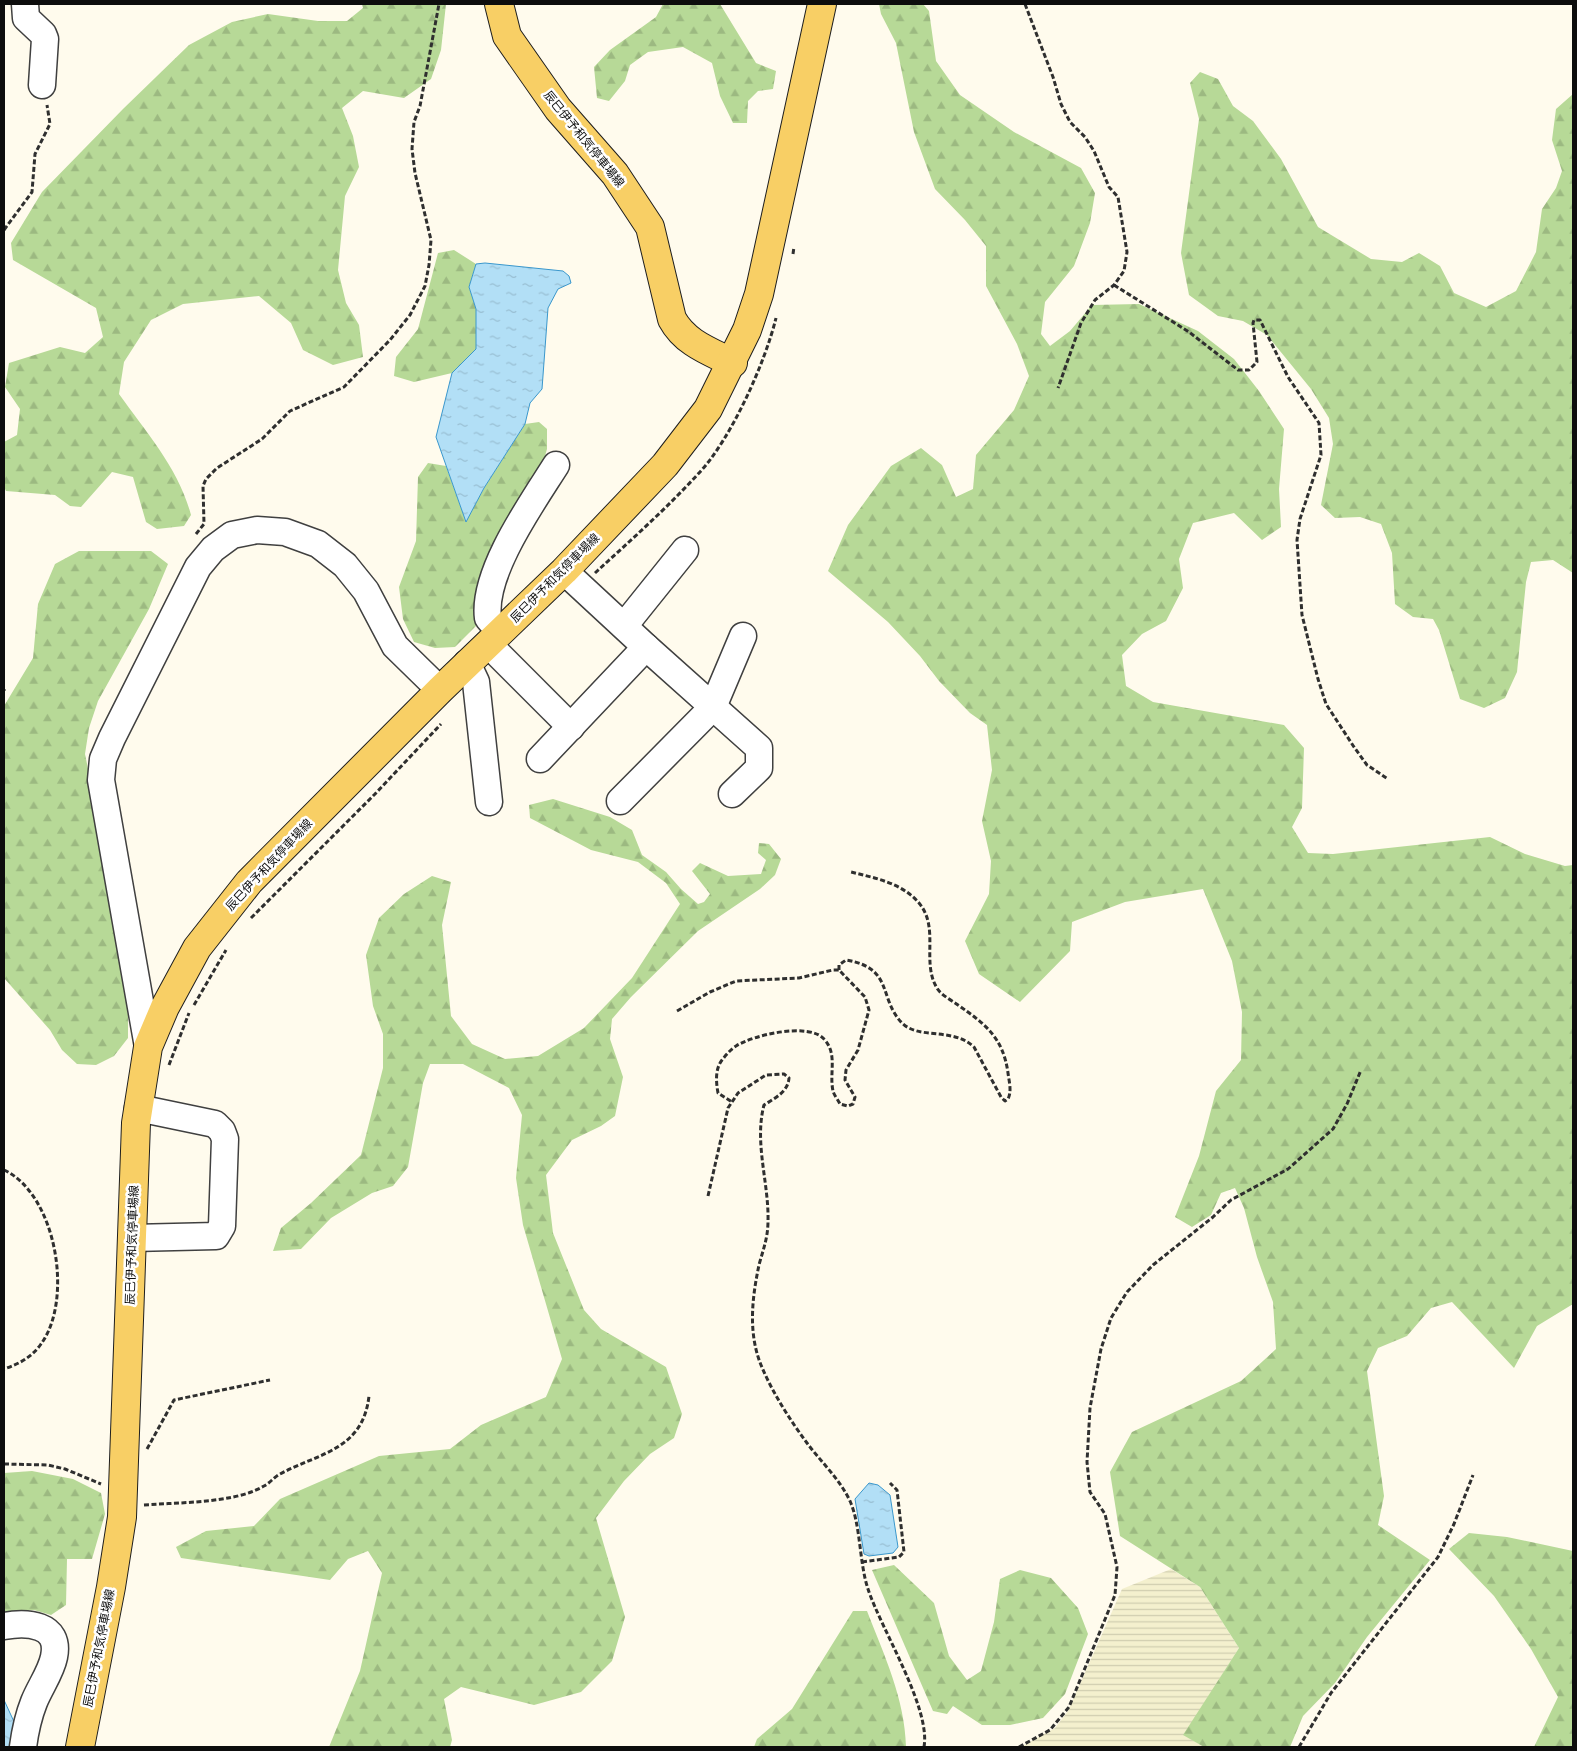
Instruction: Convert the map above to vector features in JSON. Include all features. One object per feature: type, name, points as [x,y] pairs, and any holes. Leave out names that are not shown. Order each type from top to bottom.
[{"type":"main road","name":"辰巳伊予和気停車場線","points":[[499,4],[507,36],[558,109],[616,174],[650,227],[672,319],[679,332],[691,342],[733,363]]},
{"type":"main road","name":"辰巳伊予和気停車場線","points":[[80,1747],[111,1587],[123,1488],[138,1108],[148,1047],[180,977],[197,948],[249,882],[494,638],[573,579],[708,409],[733,363],[748,330],[759,294],[822,4]]},
{"type":"street","points":[[25,4],[26,18],[45,39],[42,85]]},
{"type":"street","points":[[556,465],[498,564],[488,592],[488,618],[494,638],[571,727]]},
{"type":"street","points":[[148,1047],[101,780],[104,759],[112,738],[198,567],[213,549],[232,535],[257,530],[286,532],[318,544],[345,565],[366,591],[382,624],[396,646],[440,690]]},
{"type":"street","points":[[624,626],[685,550]]},
{"type":"street","points":[[573,579],[646,647],[760,748],[759,768],[732,794]]},
{"type":"street","points":[[620,801],[713,707],[744,636]]},
{"type":"street","points":[[540,759],[646,647]]},
{"type":"street","points":[[468,663],[476,682],[489,802]]},
{"type":"street","points":[[132,1238],[216,1236],[222,1226],[225,1139],[222,1131],[215,1124],[138,1108]]},
{"type":"street","points":[[4,1626],[24,1623],[37,1625],[47,1631],[54,1642],[54,1656],[34,1703],[23,1747]]},
{"type":"path","points":[[192,538],[204,524],[203,486],[206,479],[217,468],[262,439],[290,411],[344,387],[390,340],[410,315],[425,286],[431,240],[415,173],[412,149],[414,122],[420,106],[439,4]]},
{"type":"path","points":[[1025,4],[1054,77],[1061,104],[1070,122],[1085,137],[1094,151],[1109,187],[1118,197],[1127,252],[1124,271],[1114,285],[1095,300],[1081,323],[1058,388]]},
{"type":"path","points":[[4,230],[32,192],[35,154],[50,124],[42,85]]},
{"type":"path","points":[[792,256],[794,247]]},
{"type":"path","points":[[1114,285],[1189,332],[1238,370],[1253,368],[1257,362],[1253,323],[1254,320],[1260,320],[1288,377],[1319,423],[1321,455],[1300,519],[1297,540],[1302,615],[1326,704],[1367,765],[1388,779]]},
{"type":"path","points":[[573,579],[700,472],[724,439],[769,349],[778,312]]},
{"type":"path","points":[[249,920],[375,794],[443,722]]},
{"type":"path","points":[[839,970],[839,965],[846,960],[871,969],[882,980],[894,1011],[902,1023],[911,1029],[961,1037],[968,1042],[974,1047],[1001,1097],[1004,1101],[1008,1099],[1010,1092],[1007,1069],[999,1043],[992,1031],[946,996],[935,984],[929,923],[921,905],[910,893],[896,886],[851,872]]},
{"type":"path","points":[[169,1066],[190,1012],[230,942]]},
{"type":"path","points":[[677,1011],[710,992],[736,981],[799,978],[839,970]]},
{"type":"path","points":[[732,1102],[718,1093],[716,1080],[721,1061],[735,1046],[758,1036],[778,1032],[806,1032],[823,1037],[832,1050],[833,1092],[840,1104],[848,1106],[853,1104],[854,1097],[845,1080],[846,1070],[858,1050],[869,1010],[865,997],[839,970]]},
{"type":"path","points":[[1018,1747],[1050,1730],[1069,1707],[1115,1596],[1117,1567],[1106,1514],[1090,1492],[1087,1462],[1090,1408],[1100,1349],[1111,1318],[1127,1292],[1153,1265],[1213,1217],[1231,1200],[1288,1169],[1333,1129],[1361,1070]]},
{"type":"path","points":[[708,1196],[728,1108],[738,1093],[766,1075],[784,1074],[789,1078],[788,1085],[780,1095],[764,1106],[760,1122],[768,1239],[753,1295],[752,1334],[761,1365],[776,1394],[807,1443],[838,1481],[850,1502],[868,1591],[919,1710],[925,1727],[924,1747]]},
{"type":"path","points":[[4,1170],[15,1175],[42,1209],[50,1236],[58,1282],[58,1299],[52,1320],[42,1343],[30,1356],[4,1369]]},
{"type":"path","points":[[123,1488],[137,1467],[174,1400],[270,1380]]},
{"type":"path","points":[[4,1464],[48,1465],[65,1469],[90,1480],[123,1488],[229,1498],[263,1487],[279,1475],[310,1462],[338,1446],[361,1425],[367,1412],[369,1396]]},
{"type":"path","points":[[1299,1747],[1314,1717],[1438,1558],[1454,1524],[1472,1476]]},
{"type":"path","points":[[862,1562],[899,1557],[904,1552],[897,1490],[890,1483]]},
{"type":"shaded area","points":[[1171,1569],[1200,1587],[1239,1648],[1184,1735],[1204,1747],[1021,1747],[1055,1728],[1068,1711],[1122,1589]]},
{"type":"green space","points":[[362,4],[446,4],[441,50],[431,79],[404,98],[363,91],[342,108],[353,136],[359,167],[345,196],[338,270],[346,303],[359,325],[363,357],[333,365],[303,350],[291,323],[259,296],[183,304],[151,320],[124,362],[119,394],[161,452],[186,498],[191,515],[184,526],[157,529],[146,522],[133,477],[112,472],[81,507],[70,506],[55,495],[6,491],[4,487],[4,442],[17,435],[20,409],[5,387],[9,363],[60,347],[85,353],[103,337],[96,308],[13,260],[11,243],[42,192],[189,45],[232,22],[268,14],[318,21],[347,21],[363,8]]},
{"type":"green space","points":[[663,4],[720,4],[756,63],[776,71],[773,89],[758,91],[748,101],[747,123],[733,123],[720,96],[712,63],[683,47],[648,52],[630,65],[625,81],[609,101],[597,98],[594,67],[610,50],[656,17]]},
{"type":"green space","points":[[879,4],[923,4],[929,11],[936,61],[960,95],[1014,132],[1081,168],[1095,193],[1090,223],[1074,266],[1045,302],[1041,334],[1050,346],[1070,331],[1092,305],[1139,304],[1198,331],[1234,359],[1259,391],[1284,429],[1279,489],[1281,527],[1262,540],[1234,513],[1193,523],[1179,559],[1183,588],[1166,621],[1142,634],[1122,655],[1126,686],[1153,702],[1284,725],[1304,748],[1302,808],[1292,827],[1308,853],[1333,854],[1490,837],[1525,854],[1565,866],[1573,865],[1573,1304],[1537,1326],[1514,1368],[1452,1302],[1431,1308],[1407,1336],[1378,1348],[1367,1371],[1384,1496],[1378,1525],[1430,1560],[1367,1637],[1335,1683],[1303,1716],[1290,1747],[1204,1747],[1183,1735],[1239,1648],[1200,1587],[1120,1536],[1110,1472],[1132,1432],[1241,1381],[1276,1349],[1273,1302],[1257,1257],[1244,1208],[1235,1188],[1221,1193],[1211,1215],[1192,1227],[1175,1217],[1199,1156],[1216,1091],[1241,1060],[1242,1012],[1232,961],[1203,889],[1125,902],[1072,922],[1070,951],[1020,1002],[979,974],[965,941],[989,894],[991,861],[982,821],[992,770],[987,725],[970,713],[939,681],[920,656],[888,622],[828,571],[848,525],[891,466],[921,448],[942,465],[956,497],[973,489],[976,455],[1014,410],[1029,376],[1017,344],[986,286],[986,246],[965,220],[935,189],[914,132],[896,43],[881,14]]},
{"type":"green space","points":[[1200,72],[1218,79],[1233,106],[1253,121],[1281,159],[1318,227],[1371,259],[1402,262],[1419,253],[1440,266],[1454,293],[1486,307],[1516,291],[1536,252],[1542,209],[1556,188],[1562,171],[1552,140],[1556,109],[1573,94],[1573,573],[1553,560],[1531,562],[1526,582],[1517,672],[1505,698],[1484,708],[1460,699],[1439,630],[1433,619],[1413,617],[1395,604],[1392,553],[1381,524],[1360,517],[1335,518],[1321,505],[1333,444],[1329,418],[1311,389],[1267,335],[1243,321],[1218,316],[1189,295],[1181,253],[1199,119],[1190,83]]},
{"type":"green space","points":[[454,250],[476,264],[469,287],[476,309],[477,349],[452,373],[414,382],[394,376],[396,357],[418,329],[438,253]]},
{"type":"green space","points":[[539,422],[547,429],[547,449],[541,470],[480,622],[455,647],[435,648],[414,642],[403,619],[399,587],[416,541],[418,477],[428,463],[446,466],[466,521],[484,488],[525,424]]},
{"type":"green space","points":[[79,551],[151,551],[168,564],[149,609],[98,701],[89,728],[85,754],[118,917],[128,1015],[128,1038],[114,1056],[96,1065],[77,1064],[62,1050],[50,1030],[4,978],[4,706],[33,658],[38,604],[55,564]]},
{"type":"green space","points":[[553,799],[610,817],[632,830],[642,855],[666,872],[698,904],[704,902],[710,894],[692,871],[700,863],[728,876],[761,874],[766,860],[758,853],[759,843],[769,844],[781,859],[775,875],[760,889],[698,931],[631,997],[612,1019],[610,1039],[623,1077],[615,1116],[601,1126],[572,1140],[546,1175],[553,1233],[584,1310],[601,1329],[666,1367],[682,1414],[674,1438],[650,1454],[624,1481],[596,1518],[625,1617],[612,1661],[581,1692],[534,1705],[461,1687],[444,1699],[452,1740],[450,1747],[329,1747],[360,1671],[382,1573],[368,1551],[348,1559],[330,1580],[181,1558],[176,1547],[206,1531],[254,1526],[280,1499],[379,1456],[450,1449],[481,1425],[546,1397],[562,1359],[523,1225],[516,1178],[522,1115],[509,1088],[463,1064],[430,1064],[423,1083],[408,1167],[393,1186],[372,1193],[331,1218],[301,1249],[273,1251],[281,1228],[311,1203],[361,1155],[383,1068],[383,1034],[373,1006],[366,955],[379,918],[404,894],[432,876],[451,882],[442,925],[451,1016],[472,1044],[505,1059],[538,1056],[584,1028],[632,978],[680,904],[666,883],[638,862],[591,850],[530,818],[529,805]]},
{"type":"green space","points":[[32,1471],[73,1479],[101,1493],[105,1514],[92,1559],[67,1559],[66,1605],[51,1615],[34,1610],[4,1613],[4,1473]]},
{"type":"green space","points":[[1469,1533],[1507,1537],[1573,1551],[1573,1747],[1534,1747],[1558,1697],[1531,1649],[1494,1596],[1449,1549]]},
{"type":"green space","points":[[894,1565],[934,1603],[949,1656],[967,1680],[981,1671],[994,1622],[1000,1579],[1020,1570],[1051,1578],[1078,1608],[1088,1634],[1065,1694],[1043,1718],[1010,1725],[982,1725],[953,1706],[947,1714],[933,1711],[872,1570]]},
{"type":"green space","points":[[853,1611],[867,1611],[880,1644],[898,1694],[905,1729],[906,1747],[754,1747],[757,1739],[792,1709]]},
{"type":"water","points":[[485,263],[563,271],[569,276],[571,283],[558,289],[548,308],[542,389],[530,403],[525,424],[484,488],[466,522],[436,437],[452,373],[476,349],[476,309],[469,287],[476,264]]},
{"type":"water","points":[[869,1483],[878,1485],[890,1495],[898,1547],[893,1553],[869,1556],[864,1554],[855,1499]]},
{"type":"water","points":[[4,1700],[16,1726],[14,1747],[4,1747]]}]
